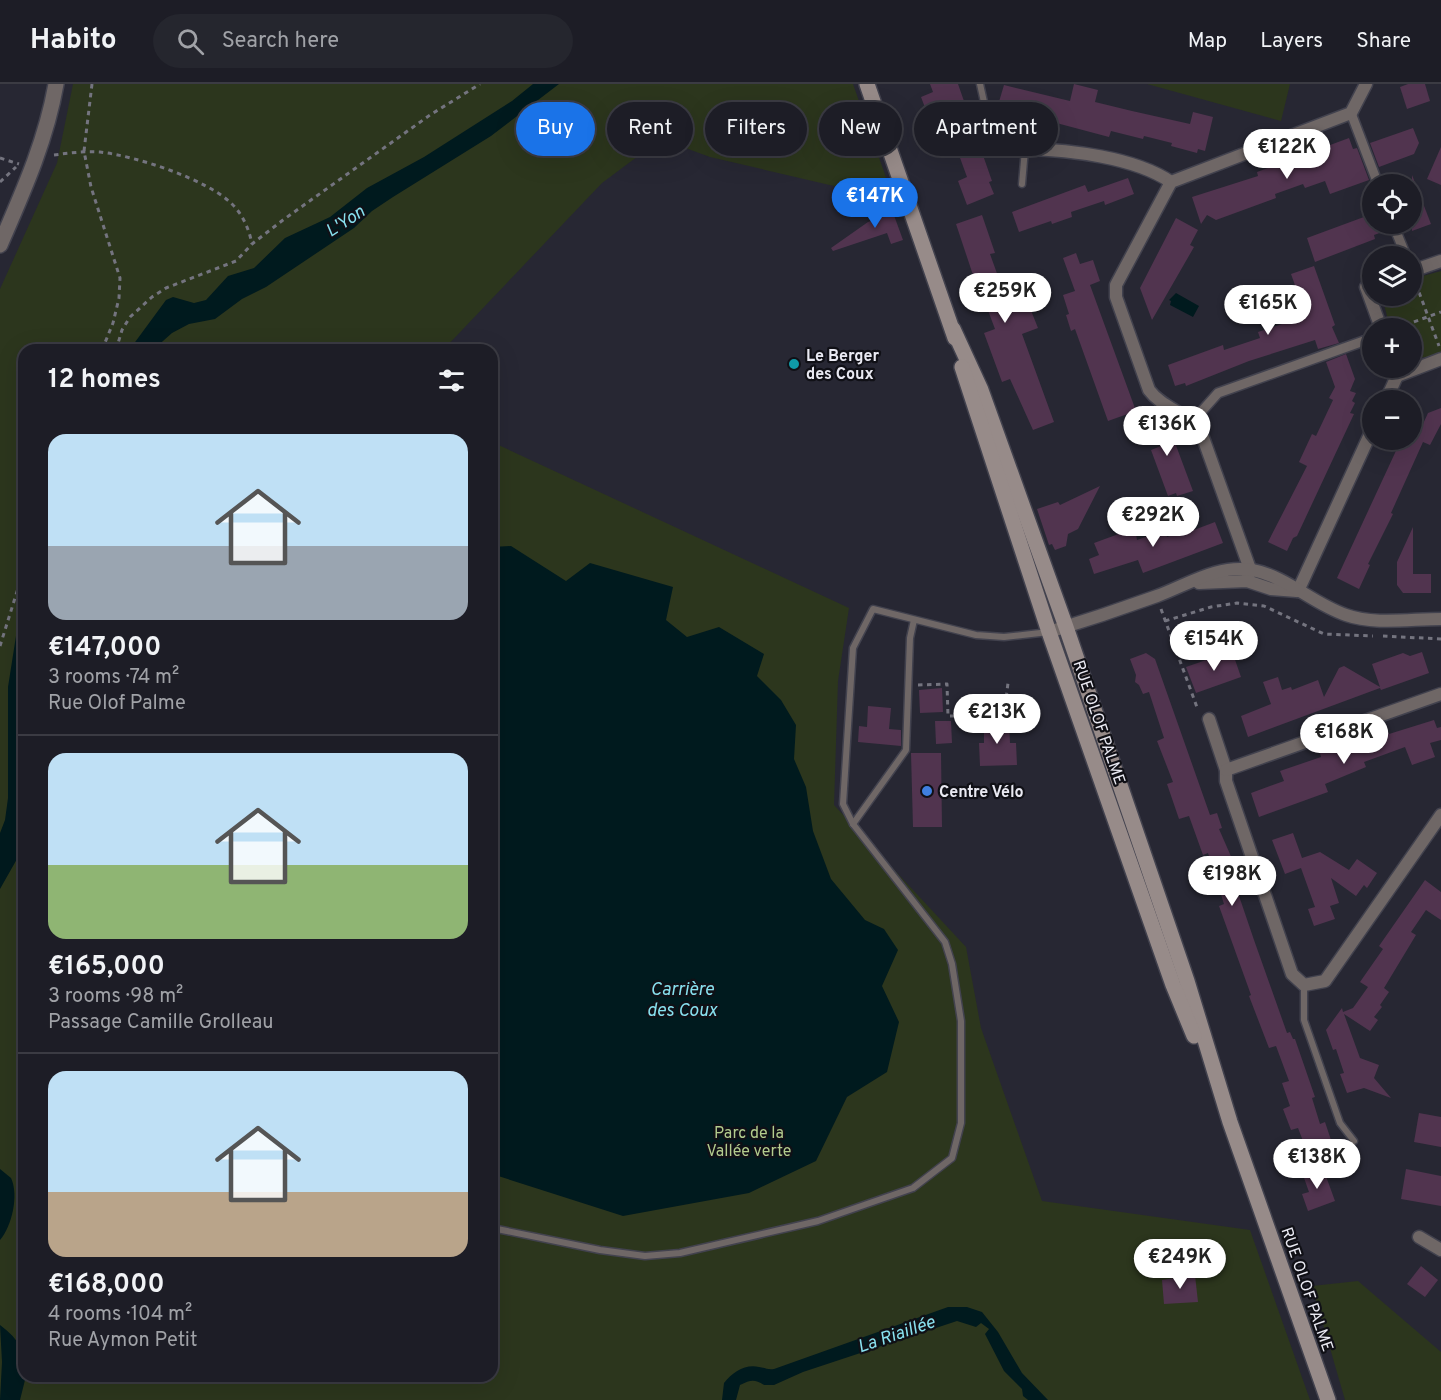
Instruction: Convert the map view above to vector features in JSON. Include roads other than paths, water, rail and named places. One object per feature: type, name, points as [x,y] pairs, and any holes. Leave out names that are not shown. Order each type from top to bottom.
[{"type":"main road","name":"RUE OLOF PALME","points":[[867,84],[953,329],[969,392],[1048,632],[1173,985],[1230,1122]]},
{"type":"main road","name":"RUE OLOF PALME","points":[[953,329],[981,390],[1066,627],[1187,981],[1230,1122],[1328,1400]]},
{"type":"street","points":[[0,245],[38,157],[56,84]]},
{"type":"street","points":[[1249,575],[1201,432],[1193,421],[1156,400],[1149,390],[1116,297],[1119,280],[1171,182],[1351,113],[1365,86]]},
{"type":"street","points":[[1351,113],[1374,174]]},
{"type":"street","points":[[1058,151],[1077,152],[1153,170],[1171,182]]},
{"type":"street","points":[[1422,271],[1441,261]]},
{"type":"street","points":[[1193,421],[1218,393],[1362,342]]},
{"type":"street","points":[[1422,364],[1441,359]]},
{"type":"street","points":[[1298,591],[1363,450]]},
{"type":"street","points":[[1048,632],[1156,596],[1212,572],[1280,579],[1298,591],[1344,614],[1361,619],[1441,619]]},
{"type":"street","points":[[1226,770],[1441,694]]},
{"type":"street","points":[[1209,719],[1226,770],[1226,781],[1292,974],[1304,985],[1325,981],[1441,814]]},
{"type":"street","points":[[1419,1237],[1441,1250]]},
{"type":"lane","points":[[980,84],[984,102]]},
{"type":"lane","points":[[1022,184],[1024,156]]},
{"type":"lane","points":[[498,1229],[600,1250],[645,1256],[680,1253],[818,1221],[902,1192],[913,1188],[952,1158],[961,1123],[961,1021],[952,964],[945,942],[853,824],[843,804],[853,648],[873,609],[976,635],[1004,637],[1048,632]]},
{"type":"lane","points":[[853,824],[906,750],[910,638],[914,620]]},
{"type":"lane","points":[[1304,985],[1304,1020],[1340,1123],[1354,1141]]},
{"type":"water","name":"L'Yon","points":[[533,84],[559,84],[535,102],[516,102],[516,117],[491,136],[393,197],[372,211],[354,228],[266,287],[242,299],[215,319],[189,324],[172,333],[160,344],[134,344],[166,300],[173,297],[194,303],[206,300],[228,276],[254,268],[285,238],[330,217],[367,188],[424,157],[512,101]]},
{"type":"water","points":[[1176,293],[1199,306],[1193,317],[1170,305],[1169,300]]},
{"type":"water","name":"Carrière des Coux","points":[[511,546],[566,581],[590,563],[673,587],[666,620],[687,637],[719,627],[764,654],[757,676],[781,700],[796,725],[794,759],[806,787],[813,831],[831,879],[865,920],[884,929],[898,950],[882,986],[899,1022],[887,1072],[847,1097],[816,1161],[749,1193],[623,1216],[498,1176],[498,547]]},
{"type":"water","points":[[18,628],[18,856],[0,889],[0,833],[5,820],[8,798],[8,687]]},
{"type":"water","points":[[0,1169],[11,1178],[14,1201],[11,1219],[0,1240]]},
{"type":"water","name":"La Riaillée","points":[[948,1307],[967,1307],[982,1312],[998,1332],[1022,1373],[1048,1400],[1028,1400],[1023,1396],[1022,1389],[1004,1371],[985,1334],[989,1329],[981,1323],[976,1327],[957,1321],[803,1372],[774,1385],[764,1385],[755,1381],[747,1382],[740,1385],[736,1400],[722,1400],[724,1383],[735,1372],[744,1368],[754,1366],[774,1369]]},
{"type":"water","points":[[0,1325],[18,1343],[18,1382],[24,1382],[20,1400],[0,1400],[2,1362]]},
{"type":"place","name":"Le Berger des Coux","points":[[794,364]]},
{"type":"place","name":"Centre Vélo","points":[[927,791]]},
{"type":"park label","name":"Parc de la Vallée verte","points":[[749,1141]]}]
